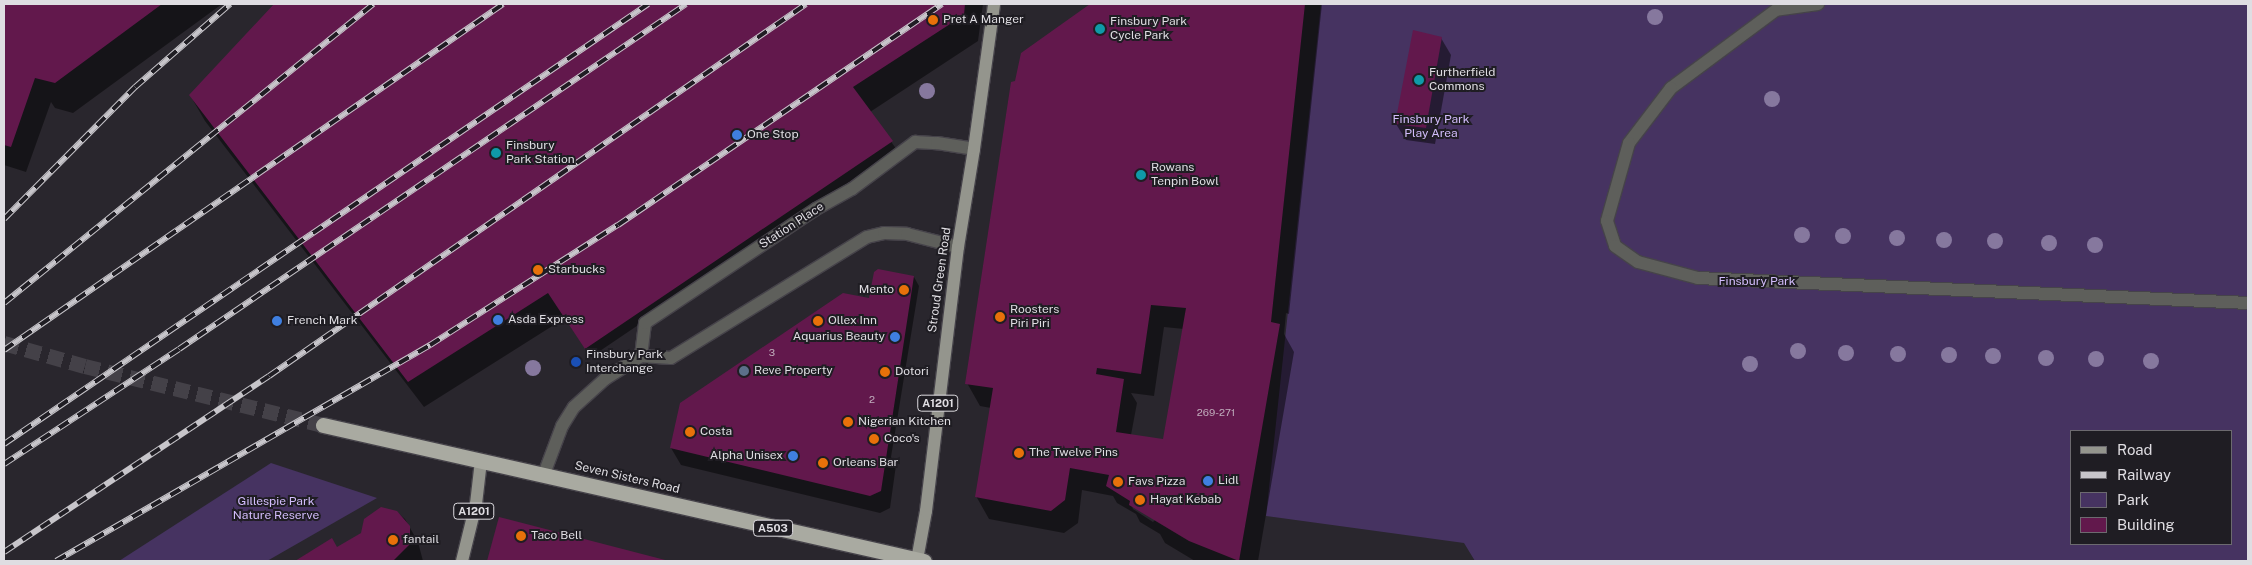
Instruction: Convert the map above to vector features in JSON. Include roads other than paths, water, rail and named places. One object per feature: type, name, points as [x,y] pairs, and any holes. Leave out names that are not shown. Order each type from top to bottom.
[{"type":"highway","name":"Seven Sisters Road","points":[[324,425],[920,560]]},
{"type":"main road","name":"Stroud Green Road","points":[[920,560],[958,247],[994,4]]},
{"type":"main road","name":"A1201","points":[[462,561],[474,513],[481,461]]},
{"type":"lane","points":[[1818,4],[1776,10],[1670,88],[1629,143],[1607,221],[1615,246],[1638,262],[1698,278],[2248,304]]},
{"type":"lane","name":"Station Place","points":[[642,356],[645,323],[816,209],[852,189],[915,142],[937,143],[974,149]]},
{"type":"lane","points":[[544,474],[562,426],[574,406],[605,379],[642,356],[671,358],[867,237],[884,232],[907,234],[958,247]]},
{"type":"tunnel","points":[[4,343],[85,366],[323,425]]},
{"type":"railway","points":[[4,219],[135,87],[230,4]]},
{"type":"railway","points":[[4,303],[373,4]]},
{"type":"railway","points":[[4,350],[503,4]]},
{"type":"railway","points":[[4,444],[648,4]]},
{"type":"railway","points":[[4,464],[179,349],[686,4]]},
{"type":"railway","points":[[4,552],[269,376],[806,4]]},
{"type":"railway","points":[[56,561],[430,345],[618,225],[942,4]]},
{"type":"place","name":"Pret A Manger","points":[[933,20]]},
{"type":"place","name":"Finsbury Park Cycle Park","points":[[1100,29]]},
{"type":"place","name":"Furtherfield Commons","points":[[1419,80]]},
{"type":"place","name":"One Stop","points":[[737,135]]},
{"type":"place","name":"Finsbury Park Station","points":[[496,153]]},
{"type":"place","name":"Rowans Tenpin Bowl","points":[[1141,175]]},
{"type":"place","name":"Starbucks","points":[[538,270]]},
{"type":"place","name":"Mento","points":[[904,290]]},
{"type":"place","name":"Roosters Piri Piri","points":[[1000,317]]},
{"type":"place","name":"Asda Express","points":[[498,320]]},
{"type":"place","name":"French Mark","points":[[277,321]]},
{"type":"place","name":"Ollex Inn","points":[[818,321]]},
{"type":"place","name":"Aquarius Beauty","points":[[895,337]]},
{"type":"place","name":"Finsbury Park Interchange","points":[[576,362]]},
{"type":"place","name":"Reve Property","points":[[744,371]]},
{"type":"place","name":"Dotori","points":[[885,372]]},
{"type":"place","name":"Nigerian Kitchen","points":[[848,422]]},
{"type":"place","name":"Costa","points":[[690,432]]},
{"type":"place","name":"Coco's","points":[[874,439]]},
{"type":"place","name":"The Twelve Pins","points":[[1019,453]]},
{"type":"place","name":"Alpha Unisex","points":[[793,456]]},
{"type":"place","name":"Orleans Bar","points":[[823,463]]},
{"type":"place","name":"Lidl","points":[[1208,481]]},
{"type":"place","name":"Favs Pizza","points":[[1118,482]]},
{"type":"place","name":"Hayat Kebab","points":[[1140,500]]},
{"type":"place","name":"Taco Bell","points":[[521,536]]},
{"type":"place","name":"fantail","points":[[393,540]]},
{"type":"park label","name":"Finsbury Park Play Area","points":[[1431,127]]},
{"type":"park label","name":"Finsbury Park","points":[[1757,282]]},
{"type":"park label","name":"Gillespie Park Nature Reserve","points":[[276,509]]}]
